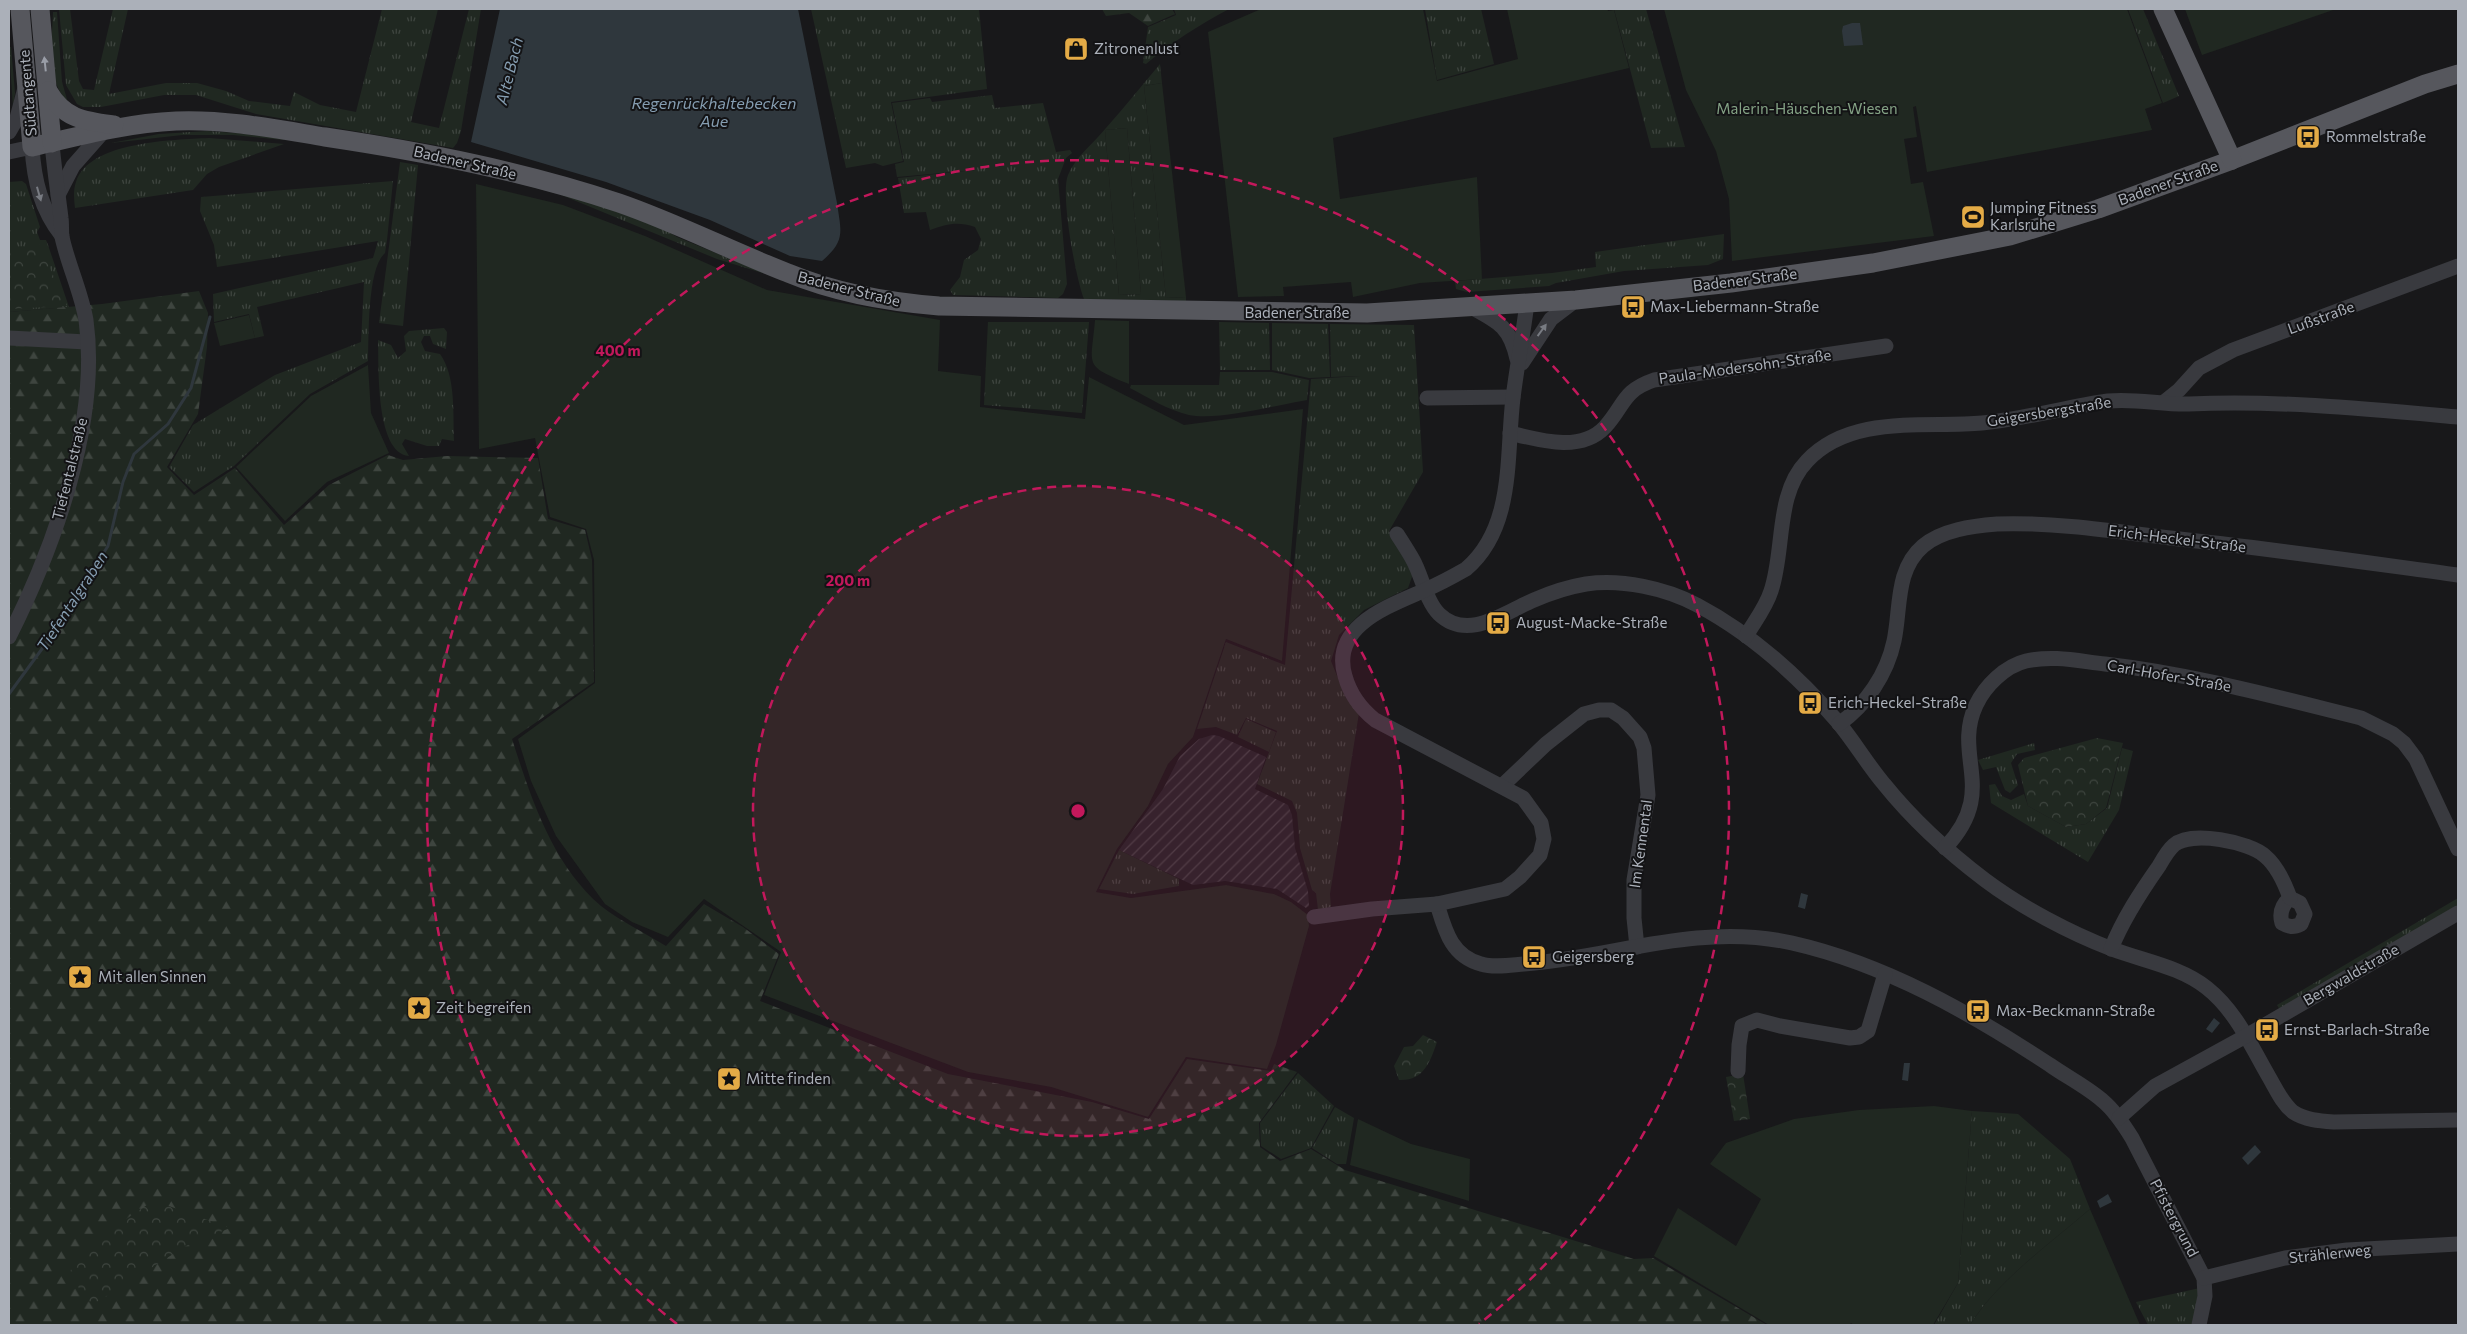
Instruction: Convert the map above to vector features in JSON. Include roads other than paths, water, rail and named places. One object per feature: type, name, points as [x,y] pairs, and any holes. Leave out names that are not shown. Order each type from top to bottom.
[{"type":"main road","name":"Südtangente","points":[[20,9],[32,147]]},
{"type":"main road","name":"Südtangente","points":[[40,9],[52,143]]},
{"type":"main road","points":[[2162,9],[2232,160]]},
{"type":"main road","name":"Badener Straße","points":[[32,147],[129,127],[174,121],[224,123],[398,148],[458,159],[538,179],[619,203],[686,229],[789,274],[839,290],[900,303],[939,306],[1367,313],[1576,300],[1731,283],[1872,263],[2010,236],[2098,209],[2232,160],[2417,87],[2458,74]]},
{"type":"main road","name":"Badener Straße","points":[[48,91],[60,108],[86,122],[129,127]]},
{"type":"street","points":[[9,132],[17,118],[27,81]]},
{"type":"street","points":[[58,195],[73,166],[103,132]]},
{"type":"street","name":"Tiefentalstraße","points":[[9,637],[45,559],[74,461],[85,404],[87,342],[81,296],[62,236],[52,143]]},
{"type":"street","points":[[9,152],[32,147]]},
{"type":"street","name":"Tiefentalstraße","points":[[32,147],[35,178],[42,205],[62,236]]},
{"type":"street","name":"Lußstraße","points":[[2164,402],[2189,380],[2199,368],[2233,350],[2458,266]]},
{"type":"street","points":[[1518,368],[1551,319],[1576,300]]},
{"type":"street","points":[[1314,917],[1372,908],[1437,904],[1505,888],[1520,877],[1540,855],[1544,840],[1541,823],[1523,798],[1503,785],[1375,720],[1363,710],[1348,688],[1342,667],[1343,654],[1351,634],[1369,617],[1381,609],[1427,589],[1466,568],[1478,558],[1490,542],[1506,488],[1513,397],[1527,303]]},
{"type":"street","points":[[1471,308],[1501,324],[1509,333],[1518,368]]},
{"type":"street","points":[[9,338],[87,342]]},
{"type":"street","name":"Paula-Modersohn-Straße","points":[[1510,433],[1561,442],[1587,439],[1605,427],[1628,393],[1654,380],[1886,346]]},
{"type":"street","points":[[2189,380],[2201,403]]},
{"type":"street","points":[[1428,398],[1513,397]]},
{"type":"street","name":"Geigersbergstraße","points":[[1746,636],[1762,612],[1772,590],[1784,517],[1793,482],[1806,461],[1824,447],[1850,434],[1880,428],[2017,419],[2110,401],[2332,405],[2458,417]]},
{"type":"street","name":"Erich-Heckel-Straße","points":[[1839,724],[1852,715],[1872,691],[1883,672],[1894,643],[1901,582],[1910,559],[1923,546],[1944,534],[1998,524],[2080,527],[2458,575]]},
{"type":"street","points":[[1397,534],[1413,560],[1427,589],[1433,607],[1440,615],[1459,625],[1472,626],[1482,624],[1532,601],[1581,585],[1640,586],[1681,597],[1746,636],[1798,679],[1839,724],[1885,786],[1945,848],[1988,883],[2022,904],[2111,949],[2176,971],[2198,982],[2220,999],[2240,1025],[2281,1098],[2293,1112],[2303,1117],[2334,1122],[2458,1120]]},
{"type":"street","name":"Carl-Hofer-Straße","points":[[1945,848],[1962,827],[1970,809],[1973,776],[1969,730],[1976,705],[1987,688],[2013,667],[2024,662],[2059,658],[2204,680],[2361,718],[2384,728],[2404,743],[2424,774],[2452,821],[2458,849]]},
{"type":"street","name":"Im Kennental","points":[[1503,785],[1546,744],[1584,714],[1599,710],[1611,710],[1623,718],[1640,737],[1644,748],[1648,795],[1634,880],[1634,918],[1637,947]]},
{"type":"street","points":[[2111,949],[2122,922],[2153,874],[2174,845],[2188,838],[2216,840],[2260,852],[2273,865],[2286,886],[2290,898]]},
{"type":"street","points":[[1437,904],[1452,945],[1464,957],[1482,964],[1535,963],[1637,947],[1732,936],[1772,939],[1832,954],[1885,974],[1946,1003],[2012,1041],[2103,1101],[2119,1118]]},
{"type":"street","name":"Bergwaldstraße","points":[[2119,1118],[2155,1086],[2246,1036],[2458,913]]},
{"type":"street","points":[[1738,1072],[1742,1026],[1757,1020],[1780,1026],[1850,1038],[1865,1034],[1868,1030],[1885,974]]},
{"type":"street","name":"Pfistergrund","points":[[2119,1118],[2132,1138],[2204,1278],[2206,1296],[2199,1325]]},
{"type":"street","name":"Strählerweg","points":[[2204,1278],[2286,1258],[2347,1250],[2458,1244]]},
{"type":"water","name":"Regenrückhaltebecken Aue","points":[[500,9],[798,9],[837,203],[840,235],[830,254],[822,261],[790,256],[710,220],[606,182],[471,142]]},
{"type":"water","points":[[1860,23],[1863,45],[1844,46],[1843,26]]},
{"type":"water","points":[[1801,893],[1808,895],[1805,909],[1798,907]]},
{"type":"water","points":[[2214,1018],[2220,1023],[2212,1033],[2206,1029]]},
{"type":"water","points":[[1904,1063],[1910,1063],[1908,1081],[1902,1080]]},
{"type":"water","points":[[2255,1145],[2261,1152],[2248,1165],[2242,1158]]},
{"type":"water","points":[[2108,1194],[2112,1202],[2100,1208],[2097,1201]]},
{"type":"waterway","name":"Tiefentalgraben","points":[[9,694],[47,642],[108,546],[123,482],[134,454],[168,424],[191,388],[210,317]]},
{"type":"place","name":"Zitronenlust","points":[[1076,49]]},
{"type":"place","name":"Rommelstraße","points":[[2308,137]]},
{"type":"place","name":"Jumping Fitness Karlsruhe","points":[[1973,217]]},
{"type":"place","name":"Max-Liebermann-Straße","points":[[1633,307]]},
{"type":"place","name":"August-Macke-Straße","points":[[1498,623]]},
{"type":"place","name":"Erich-Heckel-Straße","points":[[1810,703]]},
{"type":"place","name":"Geigersberg","points":[[1534,957]]},
{"type":"place","name":"Mit allen Sinnen","points":[[80,977]]},
{"type":"place","name":"Zeit begreifen","points":[[419,1008]]},
{"type":"place","name":"Max-Beckmann-Straße","points":[[1978,1011]]},
{"type":"place","name":"Ernst-Barlach-Straße","points":[[2267,1030]]},
{"type":"place","name":"Mitte finden","points":[[729,1079]]},
{"type":"water label","name":"Alte Bach","points":[[509,71]]},
{"type":"park label","name":"Malerin-Häuschen-Wiesen","points":[[1807,109]]}]
